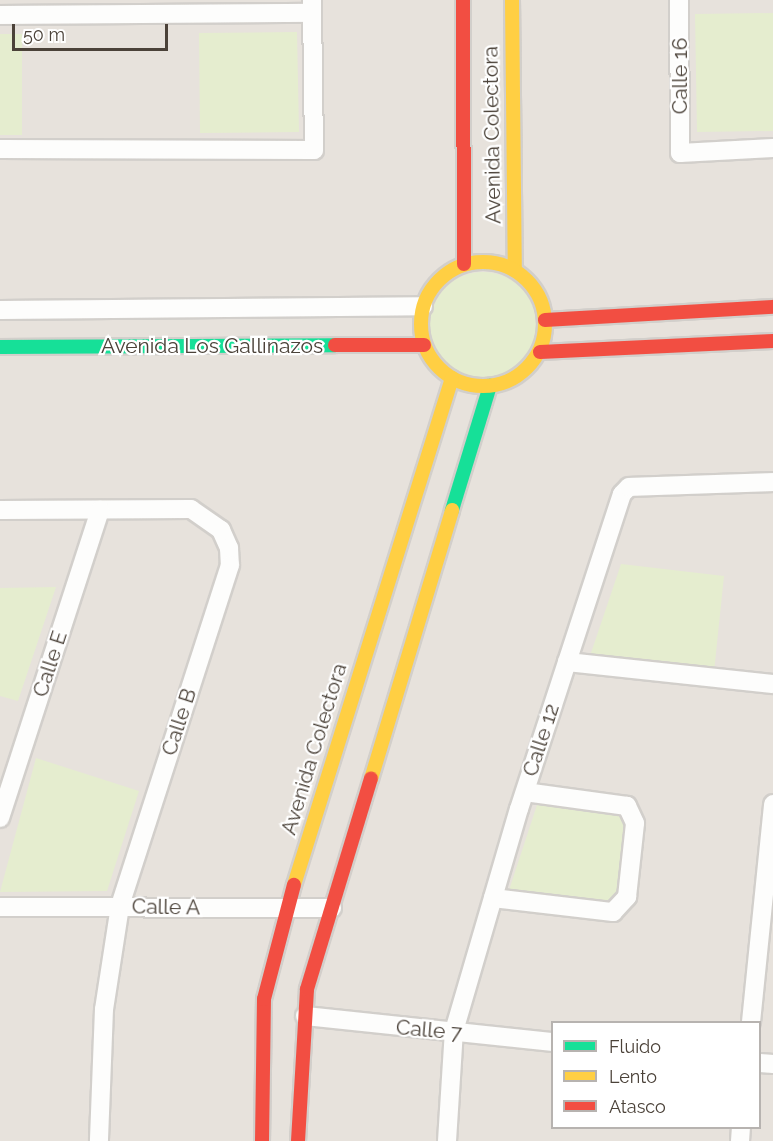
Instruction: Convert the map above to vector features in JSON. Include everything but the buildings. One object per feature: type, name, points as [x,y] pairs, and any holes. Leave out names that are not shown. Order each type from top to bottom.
[{"type":"street","name":"Avenida Colectora","points":[[463,0],[464,264]]},
{"type":"street","name":"Avenida Colectora","points":[[512,0],[514,270]]},
{"type":"street","name":"Calle 16","points":[[679,0],[680,153],[773,148]]},
{"type":"street","points":[[0,15],[312,6],[314,150],[0,149]]},
{"type":"street","points":[[484,261],[514,270],[537,291],[545,320],[540,352],[528,368],[490,386],[452,378],[435,364],[424,345],[423,306],[445,273],[464,264],[484,261]]},
{"type":"street","name":"Avenida Los Gallinazos","points":[[0,310],[423,306]]},
{"type":"street","points":[[545,320],[773,307]]},
{"type":"street","points":[[540,352],[773,341]]},
{"type":"street","name":"Avenida Los Gallinazos","points":[[0,347],[424,345]]},
{"type":"street","name":"Avenida Colectora","points":[[262,1141],[264,999],[287,908],[452,378]]},
{"type":"street","points":[[298,1141],[307,989],[490,386]]},
{"type":"street","name":"Calle 12","points":[[447,1141],[454,1031],[525,792],[622,494],[629,487],[773,482]]},
{"type":"street","name":"Calle B","points":[[0,510],[191,509],[221,530],[230,565],[120,906],[104,1009],[99,1141]]},
{"type":"street","name":"Calle E","points":[[0,818],[100,510]]},
{"type":"street","points":[[567,662],[773,684]]},
{"type":"street","points":[[493,898],[613,912],[627,897],[635,823],[627,806],[525,792]]},
{"type":"street","points":[[751,1021],[773,804]]},
{"type":"street","name":"Calle A","points":[[0,906],[332,908]]},
{"type":"street","name":"Calle 7","points":[[305,1016],[551,1042]]},
{"type":"shaded area","points":[[0,0],[773,0],[773,1141],[0,1141]]},
{"type":"green space","points":[[773,13],[773,131],[697,132],[695,14]]},
{"type":"green space","points":[[297,32],[299,132],[200,133],[199,33]]},
{"type":"green space","points":[[0,34],[22,34],[22,135],[0,135]]},
{"type":"green space","points":[[483,272],[503,276],[520,288],[532,305],[536,325],[532,345],[520,362],[503,374],[483,378],[463,374],[446,362],[434,345],[430,325],[434,305],[446,288],[463,276]]},
{"type":"green space","points":[[621,564],[724,576],[714,672],[589,659]]},
{"type":"green space","points":[[56,587],[18,701],[0,696],[0,588]]},
{"type":"green space","points":[[36,758],[139,791],[107,891],[0,892]]},
{"type":"green space","points":[[538,802],[627,812],[619,903],[509,890]]},
{"type":"traffic: fast","points":[[0,347],[335,345]]},
{"type":"traffic: fast","points":[[452,510],[490,386]]},
{"type":"traffic: slow","points":[[512,0],[515,270]]},
{"type":"traffic: slow","points":[[483,262],[507,267],[518,272],[527,280],[535,289],[540,300],[545,324],[540,348],[535,359],[527,368],[518,376],[507,381],[483,386],[459,381],[448,376],[439,368],[431,359],[426,348],[421,324],[426,300],[431,289],[439,280],[448,272],[459,267],[483,262]]},
{"type":"traffic: slow","points":[[294,885],[452,378]]},
{"type":"traffic: slow","points":[[371,779],[452,510]]},
{"type":"traffic: jam","points":[[463,0],[464,264]]},
{"type":"traffic: jam","points":[[545,320],[773,307]]},
{"type":"traffic: jam","points":[[540,352],[773,341]]},
{"type":"traffic: jam","points":[[335,345],[424,345]]},
{"type":"traffic: jam","points":[[298,1141],[307,989],[371,779]]},
{"type":"traffic: jam","points":[[262,1141],[264,999],[294,885]]}]
